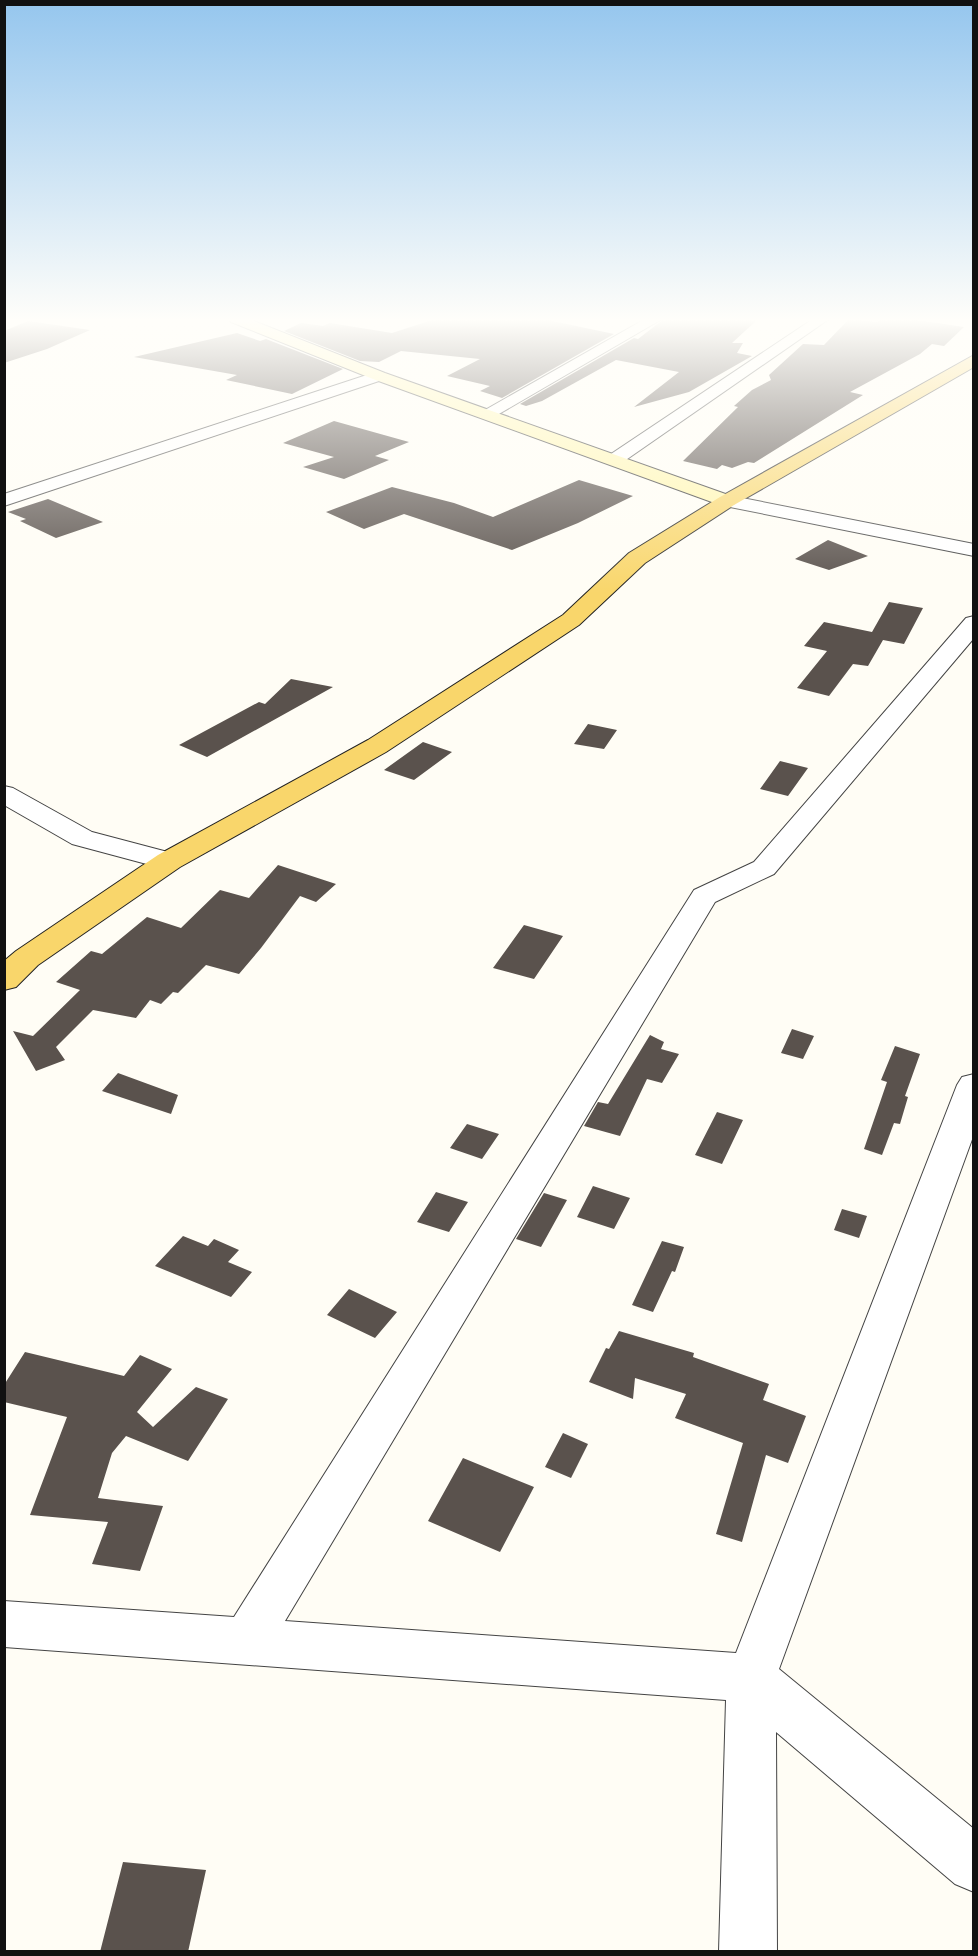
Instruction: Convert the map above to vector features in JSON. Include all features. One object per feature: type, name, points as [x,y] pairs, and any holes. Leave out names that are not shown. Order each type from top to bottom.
[{"type":"main road","points":[[476,410],[727,501]]},
{"type":"main road","points":[[4,980],[27,958],[169,861],[377,746],[571,621],[637,558],[727,501],[886,410]]},
{"type":"street","points":[[4,500],[275,410]]},
{"type":"street","points":[[486,414],[493,410]]},
{"type":"street","points":[[614,460],[687,410]]},
{"type":"street","points":[[727,501],[974,550]]},
{"type":"street","points":[[245,1643],[704,896],[764,868],[974,624]]},
{"type":"street","points":[[4,794],[82,838],[169,861]]},
{"type":"street","points":[[748,1952],[751,1678],[974,1085]]},
{"type":"street","points":[[4,1624],[751,1678],[974,1865]]},
{"type":"building","points":[[735,410],[839,410],[754,463],[748,462],[732,468],[722,465],[717,469],[683,461]]},
{"type":"building","points":[[334,421],[409,442],[375,456],[389,460],[344,479],[303,467],[334,457],[283,443]]},
{"type":"building","points":[[579,480],[633,496],[578,523],[512,550],[404,514],[364,529],[326,512],[392,487],[454,503],[493,517]]},
{"type":"building","points":[[48,499],[103,522],[56,538],[20,521],[26,519],[8,512]]},
{"type":"building","points":[[828,540],[868,556],[829,570],[795,559]]},
{"type":"building","points":[[889,602],[923,608],[904,644],[883,640],[868,666],[853,664],[829,696],[797,688],[827,651],[804,646],[824,622],[872,632]]},
{"type":"building","points":[[291,679],[333,687],[207,757],[179,745],[259,702],[265,704]]},
{"type":"building","points":[[588,724],[617,730],[604,749],[574,744]]},
{"type":"building","points":[[423,742],[452,752],[414,780],[384,770]]},
{"type":"building","points":[[780,761],[808,768],[788,796],[760,789]]},
{"type":"building","points":[[278,865],[336,884],[316,902],[300,896],[239,974],[206,965],[178,993],[173,992],[161,1004],[150,1000],[136,1018],[93,1010],[56,1047],[65,1060],[36,1071],[13,1031],[33,1036],[80,990],[56,982],[91,951],[102,954],[147,917],[181,928],[220,890],[249,898]]},
{"type":"building","points":[[524,925],[563,936],[534,979],[493,968]]},
{"type":"building","points":[[792,1029],[814,1036],[803,1059],[781,1053]]},
{"type":"building","points":[[650,1035],[664,1042],[661,1049],[679,1054],[662,1083],[647,1079],[620,1136],[584,1126],[598,1102],[608,1104]]},
{"type":"building","points":[[895,1046],[920,1054],[905,1096],[908,1097],[900,1124],[894,1123],[882,1155],[864,1149],[887,1082],[881,1080]]},
{"type":"building","points":[[118,1073],[178,1095],[171,1114],[102,1091]]},
{"type":"building","points":[[717,1112],[743,1120],[722,1164],[695,1155]]},
{"type":"building","points":[[467,1124],[499,1134],[482,1159],[450,1148]]},
{"type":"building","points":[[593,1186],[630,1198],[614,1229],[577,1217]]},
{"type":"building","points":[[436,1192],[468,1202],[449,1232],[417,1222]]},
{"type":"building","points":[[544,1193],[567,1200],[541,1247],[516,1239]]},
{"type":"building","points":[[842,1209],[867,1216],[859,1238],[834,1230]]},
{"type":"building","points":[[183,1236],[208,1246],[214,1239],[239,1250],[228,1262],[252,1272],[231,1297],[155,1266]]},
{"type":"building","points":[[662,1241],[684,1247],[675,1272],[672,1271],[653,1312],[632,1305]]},
{"type":"building","points":[[349,1289],[397,1312],[375,1338],[327,1315]]},
{"type":"building","points":[[619,1331],[694,1353],[693,1357],[769,1384],[763,1400],[806,1416],[788,1463],[766,1455],[742,1542],[716,1534],[743,1443],[675,1418],[686,1394],[635,1378],[633,1399],[589,1382],[606,1348],[609,1349]]},
{"type":"building","points":[[25,1352],[124,1376],[140,1355],[172,1369],[137,1412],[153,1427],[196,1387],[228,1399],[188,1461],[126,1436],[112,1453],[98,1498],[163,1506],[140,1571],[92,1564],[108,1522],[30,1515],[67,1417],[4,1402],[4,1385]]},
{"type":"building","points":[[563,1433],[588,1444],[571,1478],[545,1467]]},
{"type":"building","points":[[463,1458],[534,1487],[500,1552],[428,1521]]},
{"type":"building","points":[[123,1862],[206,1870],[188,1952],[100,1952]]}]
